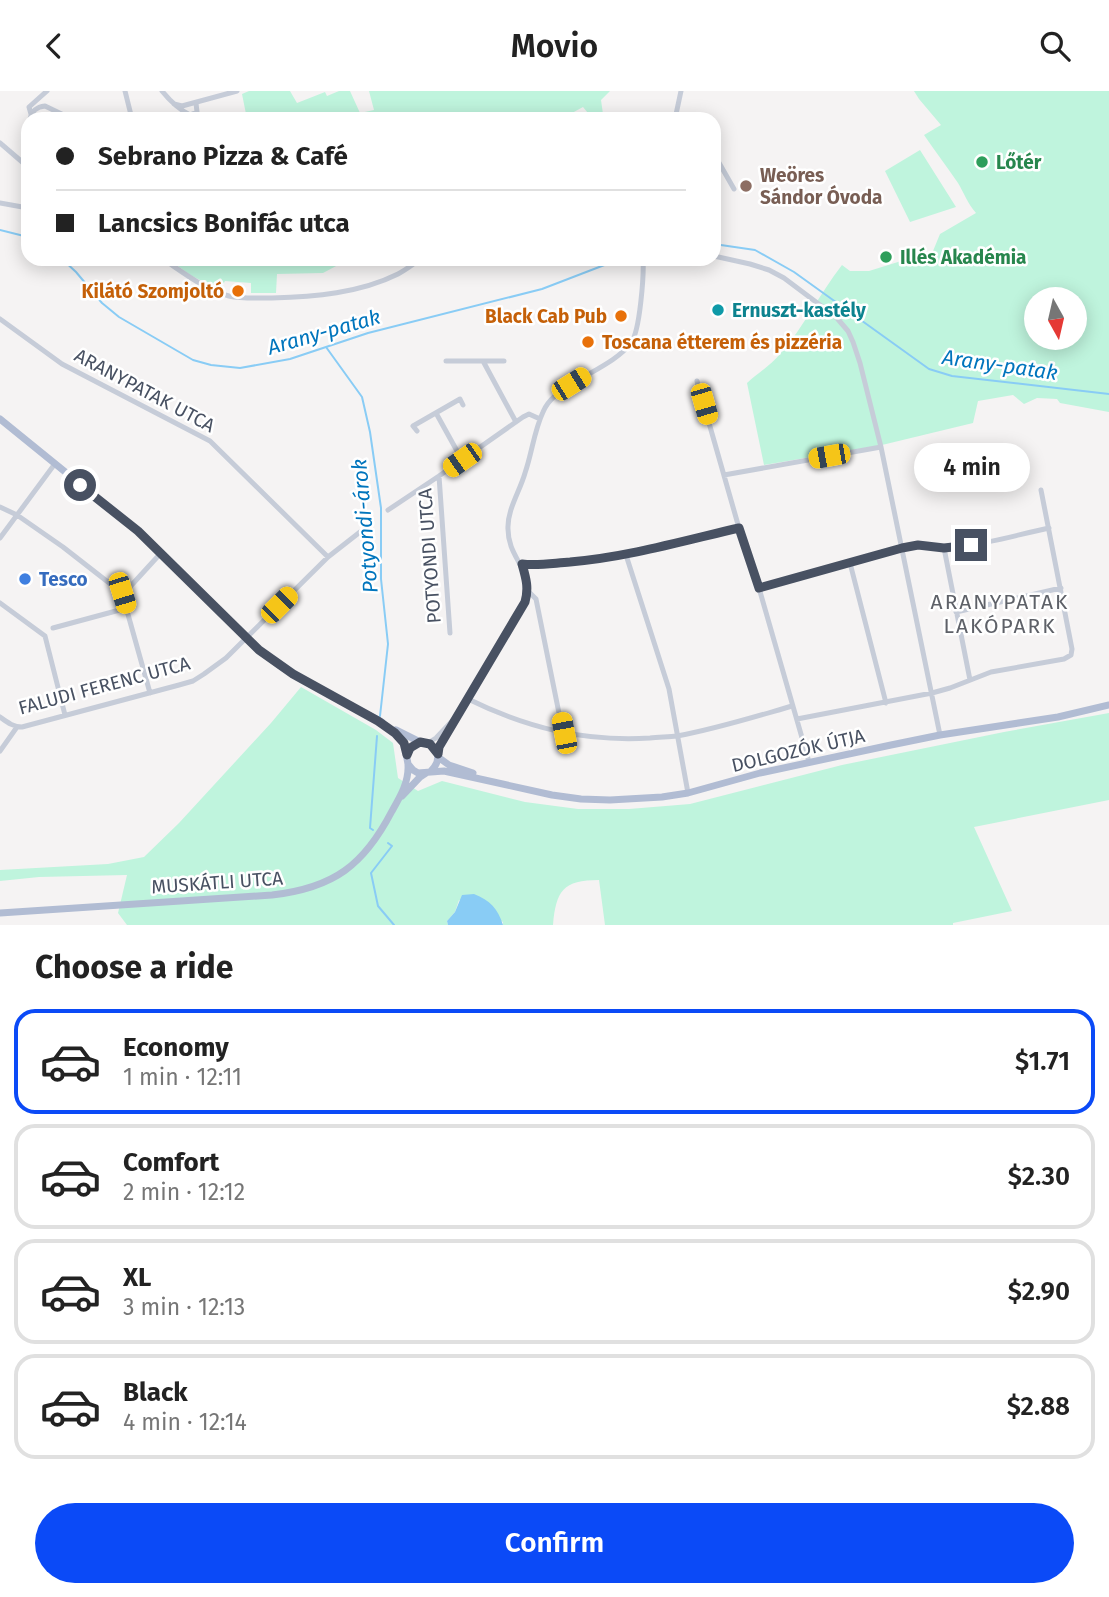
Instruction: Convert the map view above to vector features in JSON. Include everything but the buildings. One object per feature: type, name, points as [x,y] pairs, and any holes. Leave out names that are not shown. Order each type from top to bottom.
[{"type":"main road","points":[[0,419],[138,531],[259,650],[286,670],[378,721],[433,746],[438,755],[436,765],[428,772],[416,772],[408,764],[404,743],[378,721]]},
{"type":"main road","name":"DOLGOZÓK ÚTJA","points":[[428,772],[444,771],[581,799],[662,797],[688,793],[809,762],[940,735],[1058,717],[1109,705]]},
{"type":"main road","points":[[407,755],[410,748],[424,743]]},
{"type":"main road","name":"DOLGOZÓK ÚTJA","points":[[438,755],[449,765],[493,781]]},
{"type":"main road","name":"MUSKÁTLI UTCA","points":[[0,913],[272,894],[302,890],[330,880],[360,859],[377,837],[397,802],[407,778],[408,764]]},
{"type":"main road","name":"MUSKÁTLI UTCA","points":[[397,802],[428,772]]},
{"type":"street","points":[[30,112],[29,107],[47,91]]},
{"type":"street","points":[[125,91],[130,112]]},
{"type":"street","points":[[162,91],[186,112]]},
{"type":"street","points":[[197,112],[203,91]]},
{"type":"street","points":[[174,104],[182,106],[237,91]]},
{"type":"street","points":[[676,112],[681,91]]},
{"type":"street","points":[[33,112],[39,106],[57,112]]},
{"type":"street","points":[[0,143],[21,161]]},
{"type":"street","points":[[721,166],[734,189]]},
{"type":"street","points":[[0,203],[21,207]]},
{"type":"street","points":[[721,258],[750,264],[776,274],[843,323],[853,342],[881,447],[940,735]]},
{"type":"street","points":[[173,266],[213,290],[244,298],[330,293],[393,276],[409,266]]},
{"type":"street","points":[[438,755],[439,747],[521,610],[528,591],[522,564],[510,542],[509,517],[526,473],[544,408],[556,394],[616,356],[630,344],[636,329],[643,266]]},
{"type":"street","name":"ARANYPATAK UTCA","points":[[0,319],[62,364],[210,441],[328,558]]},
{"type":"street","points":[[446,361],[505,361]]},
{"type":"street","points":[[483,361],[516,422]]},
{"type":"street","points":[[698,381],[809,762]]},
{"type":"street","points":[[416,431],[413,426],[460,399],[463,405]]},
{"type":"street","points":[[436,413],[462,460]]},
{"type":"street","points":[[388,510],[516,422],[530,414],[540,419]]},
{"type":"street","points":[[724,475],[881,447]]},
{"type":"street","points":[[0,538],[54,465]]},
{"type":"street","name":"POTYONDI UTCA","points":[[439,477],[450,632]]},
{"type":"street","points":[[797,719],[932,693],[991,672],[1064,659],[1071,655],[1061,588],[1041,490]]},
{"type":"street","points":[[0,507],[17,515],[64,547],[122,593],[150,693]]},
{"type":"street","points":[[522,564],[626,555],[739,528]]},
{"type":"street","points":[[759,588],[902,548],[918,545],[944,548],[976,544],[1049,528]]},
{"type":"street","name":"FALUDI FERENC UTCA","points":[[0,717],[17,727],[180,685],[204,674],[226,659],[328,558],[360,532]]},
{"type":"street","points":[[944,548],[970,680]]},
{"type":"street","points":[[122,593],[160,554]]},
{"type":"street","points":[[626,555],[669,689],[688,793]]},
{"type":"street","points":[[849,563],[886,702]]},
{"type":"street","points":[[956,612],[1061,588]]},
{"type":"street","points":[[528,591],[536,599],[564,733]]},
{"type":"street","points":[[0,603],[45,636],[65,715]]},
{"type":"street","points":[[54,628],[127,608]]},
{"type":"street","points":[[468,699],[516,721],[564,733],[617,739],[678,736],[792,706]]},
{"type":"street","points":[[424,743],[436,738],[459,714]]},
{"type":"street","points":[[0,751],[17,727]]},
{"type":"green space","points":[[249,91],[290,91],[297,103],[325,92],[327,96],[339,91],[350,91],[360,112],[246,112],[242,94]]},
{"type":"green space","points":[[369,91],[610,91],[601,100],[603,112],[587,112],[583,107],[574,112],[365,112],[374,110]]},
{"type":"green space","points":[[914,91],[1109,91],[1109,412],[1060,403],[1057,399],[1037,398],[1024,404],[1013,395],[978,401],[973,423],[882,445],[764,465],[747,383],[773,362],[789,344],[842,265],[850,271],[869,271],[914,257],[918,252],[922,255],[933,251],[940,234],[976,213],[924,135],[941,125]]},
{"type":"green space","points":[[920,150],[956,207],[910,222],[885,171]]},
{"type":"green space","points":[[178,266],[336,266],[323,273],[277,274],[276,293],[251,293],[251,283],[225,281],[220,290]]},
{"type":"green space","points":[[301,687],[376,730],[393,743],[398,778],[418,791],[442,781],[525,802],[578,809],[629,809],[690,804],[842,765],[1109,713],[1109,800],[974,827],[1012,911],[953,925],[605,925],[599,880],[569,885],[559,896],[553,925],[503,925],[503,922],[459,900],[455,912],[447,921],[448,925],[127,925],[118,913],[127,875],[39,877],[0,881],[0,870],[108,864],[144,857],[179,823]]},
{"type":"water","points":[[474,894],[493,906],[503,925],[448,925],[447,921],[455,912],[462,895]]},
{"type":"waterway","name":"Arany-patak","points":[[0,230],[21,235]]},
{"type":"waterway","name":"Arany-patak","points":[[721,245],[755,250],[794,272],[929,369],[952,376],[1109,394]]},
{"type":"waterway","name":"Potyondi-árok","points":[[70,266],[102,303],[119,317],[193,360],[240,368],[290,359],[368,333],[542,289],[602,266]]},
{"type":"waterway","name":"Potyondi-árok","points":[[326,347],[362,397],[370,432],[381,508],[381,579],[388,644],[380,716]]},
{"type":"waterway","name":"Potyondi-árok","points":[[373,830],[370,828],[377,736]]},
{"type":"waterway","name":"Potyondi-árok","points":[[388,843],[392,846],[371,873],[378,906],[394,925]]},
{"type":"place","name":"Lőtér","points":[[982,162]]},
{"type":"place","name":"Weöres Sándor Óvoda","points":[[746,186]]},
{"type":"place","name":"Illés Akadémia","points":[[886,257]]},
{"type":"place","name":"Kilátó Szomjoltó","points":[[238,291]]},
{"type":"place","name":"Ernuszt-kastély","points":[[718,310]]},
{"type":"place","name":"Black Cab Pub","points":[[621,316]]},
{"type":"place","name":"Toscana étterem és pizzéria","points":[[588,342]]},
{"type":"place","name":"Tesco","points":[[25,579]]},
{"type":"district","name":"ARANYPATAK LAKÓPARK","points":[[1000,614]]},
{"type":"route","points":[[80,485],[138,531],[259,650],[293,674],[395,733],[404,743],[407,755],[410,748],[420,742],[430,744],[438,754],[439,747],[525,602],[528,591],[522,564],[626,555],[739,528],[759,588],[911,546],[944,548],[971,545]]}]
